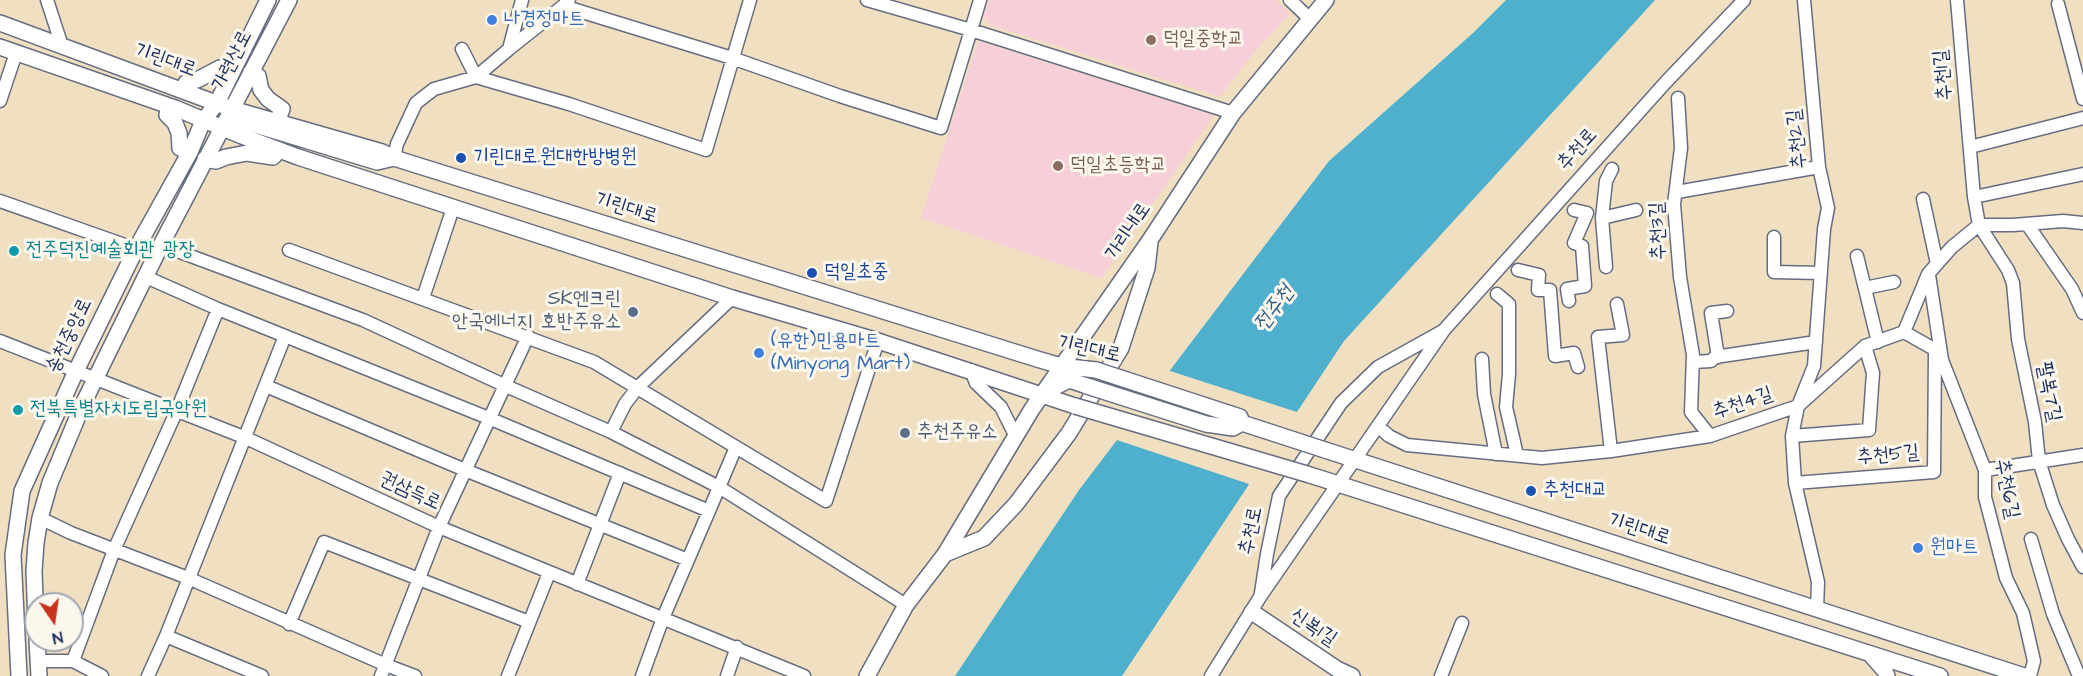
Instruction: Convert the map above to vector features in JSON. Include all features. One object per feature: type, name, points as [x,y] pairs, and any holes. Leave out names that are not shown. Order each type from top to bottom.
[{"type":"street","points":[[47,0],[62,46]]},
{"type":"street","name":"가련산로","points":[[219,117],[232,72],[268,0]]},
{"type":"street","name":"가련산로","points":[[219,117],[251,72],[289,0]]},
{"type":"street","points":[[509,50],[522,0]]},
{"type":"street","points":[[462,49],[476,77],[568,104],[706,150],[750,0]]},
{"type":"street","points":[[867,0],[971,30],[1233,113]]},
{"type":"street","points":[[219,117],[377,162],[394,158],[397,144],[416,103],[434,89],[476,77],[566,3],[941,128],[980,0]]},
{"type":"street","points":[[1290,0],[1310,19]]},
{"type":"street","name":"가리내로","points":[[867,676],[906,605],[945,554],[1041,394],[1150,240],[1233,113],[1326,0]]},
{"type":"street","name":"추천로","points":[[1211,676],[1260,597],[1444,330],[1665,82],[1744,0]]},
{"type":"street","name":"추천2길","points":[[1798,406],[1814,366],[1824,228],[1828,208],[1819,167],[1804,0]]},
{"type":"street","name":"추천1길","points":[[1957,0],[1974,197],[1979,225]]},
{"type":"street","points":[[2058,4],[2083,99]]},
{"type":"street","name":"기린대로","points":[[0,23],[184,90],[219,117],[279,150],[732,298],[971,370],[1075,406],[1311,475],[1940,676]]},
{"type":"street","name":"기린대로","points":[[0,47],[169,106],[219,117],[278,120],[1061,366],[1096,370],[1240,417],[1242,423]]},
{"type":"street","points":[[0,101],[16,53]]},
{"type":"street","points":[[184,90],[186,82],[197,80],[220,68],[232,72]]},
{"type":"street","points":[[251,72],[258,76],[261,90],[268,99],[282,109],[278,120]]},
{"type":"street","name":"추천3길","points":[[1678,98],[1681,148],[1674,204],[1680,277],[1693,362],[1691,412],[1710,436]]},
{"type":"street","points":[[169,106],[167,115],[175,123],[179,133],[180,148],[190,152]]},
{"type":"street","points":[[35,592],[34,571],[40,518],[50,483],[83,404],[205,159],[219,117]]},
{"type":"street","points":[[169,230],[167,220],[219,117]]},
{"type":"street","name":"송천중앙로","points":[[19,676],[13,555],[22,491],[76,371],[136,249],[190,152],[219,117]]},
{"type":"street","points":[[1970,147],[2083,118]]},
{"type":"street","points":[[205,159],[216,161],[247,153],[273,157],[279,150]]},
{"type":"street","points":[[1677,192],[1819,167]]},
{"type":"street","name":"추천로","points":[[1606,267],[1602,218],[1606,181],[1612,169]]},
{"type":"street","points":[[1974,197],[2083,174]]},
{"type":"street","points":[[1923,199],[1937,264]]},
{"type":"street","points":[[0,201],[136,249]]},
{"type":"street","points":[[423,298],[453,208]]},
{"type":"street","points":[[1569,302],[1567,289],[1585,286],[1582,246],[1574,243],[1587,213],[1574,210]]},
{"type":"street","points":[[1602,218],[1636,210]]},
{"type":"street","points":[[1938,351],[1904,332],[1929,274],[1952,247],[1979,225],[2063,221],[2083,223]]},
{"type":"street","points":[[2027,224],[2072,289],[2083,313]]},
{"type":"street","name":"팔복7길","points":[[1979,225],[2008,270],[2013,283],[2018,339],[2035,422],[2039,461],[2054,505],[2082,564]]},
{"type":"street","points":[[1774,237],[1774,272],[1821,273]]},
{"type":"street","points":[[945,554],[984,538],[1016,504],[1069,433],[1121,348],[1147,268],[1150,240]]},
{"type":"street","points":[[161,245],[363,320],[506,387],[611,432],[719,487],[906,605]]},
{"type":"street","points":[[289,250],[594,362],[826,501],[878,341]]},
{"type":"street","points":[[1857,256],[1878,342]]},
{"type":"street","points":[[1518,270],[1539,275],[1538,290],[1550,290],[1555,356],[1574,353],[1578,367]]},
{"type":"street","name":"추천6길","points":[[1929,274],[1938,351],[1985,470],[1986,497],[2006,578],[2023,613],[2034,661],[2030,676]]},
{"type":"street","points":[[146,277],[218,309],[491,419],[709,511]]},
{"type":"street","points":[[1865,288],[1894,282]]},
{"type":"street","points":[[1497,294],[1509,304],[1509,374],[1506,407],[1517,455]]},
{"type":"street","points":[[611,432],[625,404],[638,387],[732,298]]},
{"type":"street","points":[[1611,451],[1598,337],[1623,335],[1617,304]]},
{"type":"street","points":[[73,661],[114,550],[177,410],[218,309]]},
{"type":"street","points":[[1718,357],[1711,313],[1727,311]]},
{"type":"street","name":"추천로","points":[[1260,597],[1280,496],[1341,403],[1378,367],[1444,330]]},
{"type":"street","name":"추천4길","points":[[1379,427],[1389,436],[1407,445],[1542,458],[1611,451],[1710,436],[1798,406],[1865,346],[1904,332]]},
{"type":"street","points":[[148,676],[246,438],[285,336]]},
{"type":"street","points":[[383,671],[440,527],[528,336]]},
{"type":"street","name":"권삼득로","points":[[0,341],[246,438],[440,527],[804,676]]},
{"type":"street","points":[[1693,362],[1711,362],[1718,357],[1816,342]]},
{"type":"street","name":"추천5길","points":[[1792,436],[1869,430],[1873,373],[1865,346]]},
{"type":"street","name":"추천5길","points":[[1795,483],[1934,472],[1938,351]]},
{"type":"street","points":[[1482,359],[1484,394],[1496,454]]},
{"type":"street","points":[[971,370],[976,383],[1001,407],[1015,435]]},
{"type":"street","name":"기린대로","points":[[1041,394],[1069,380],[1206,424],[1233,428],[1242,423],[2024,676]]},
{"type":"street","points":[[266,386],[465,470],[688,560]]},
{"type":"street","points":[[1798,406],[1792,436],[1795,483],[1818,582],[1817,610]]},
{"type":"street","points":[[642,676],[663,618],[736,447]]},
{"type":"street","points":[[1985,470],[2083,454]]},
{"type":"street","points":[[577,584],[620,473]]},
{"type":"street","points":[[40,518],[71,533],[188,578],[289,624],[383,671],[415,676]]},
{"type":"street","points":[[2031,539],[2053,614],[2079,676]]},
{"type":"street","points":[[289,624],[324,542],[529,622]]},
{"type":"street","points":[[508,676],[549,573]]},
{"type":"street","name":"신복1길","points":[[1252,612],[1337,669],[1352,676]]},
{"type":"street","points":[[1441,676],[1462,622]]},
{"type":"street","points":[[166,636],[262,676]]},
{"type":"street","points":[[727,676],[737,647]]},
{"type":"street","points":[[38,652],[39,669],[73,661],[102,676]]},
{"type":"street","points":[[1871,655],[1887,676]]},
{"type":"shaded area","name":"덕일중학교","points":[[989,0],[1276,0],[1290,14],[1253,54],[1220,97],[990,25],[984,15]]},
{"type":"shaded area","name":"덕일초등학교","points":[[978,41],[1214,115],[1102,278],[921,218]]},
{"type":"water","name":"전주천","points":[[1506,0],[1655,0],[1344,341],[1122,676],[955,676],[1079,490],[1329,161],[1473,33]]},
{"type":"pier","points":[[1167,370],[1300,413],[1252,485],[1114,439]]},
{"type":"place","name":"나경정마트","points":[[492,20]]},
{"type":"place","name":"덕일중학교","points":[[1151,40]]},
{"type":"place","name":"기린대로.원대한방병원","points":[[461,158]]},
{"type":"place","name":"덕일초등학교","points":[[1058,166]]},
{"type":"place","name":"전주덕진예술회관 광장","points":[[14,251]]},
{"type":"place","name":"덕일초중","points":[[812,273]]},
{"type":"place","name":"SK엔크린 안국에너지 호반주유소","points":[[633,312]]},
{"type":"place","name":"(유한)민용마트 (Minyong Mart)","points":[[759,353]]},
{"type":"place","name":"전북특별자치도립국악원","points":[[18,410]]},
{"type":"place","name":"추천주유소","points":[[905,433]]},
{"type":"place","name":"추천대교","points":[[1531,491]]},
{"type":"place","name":"원마트","points":[[1918,548]]}]
